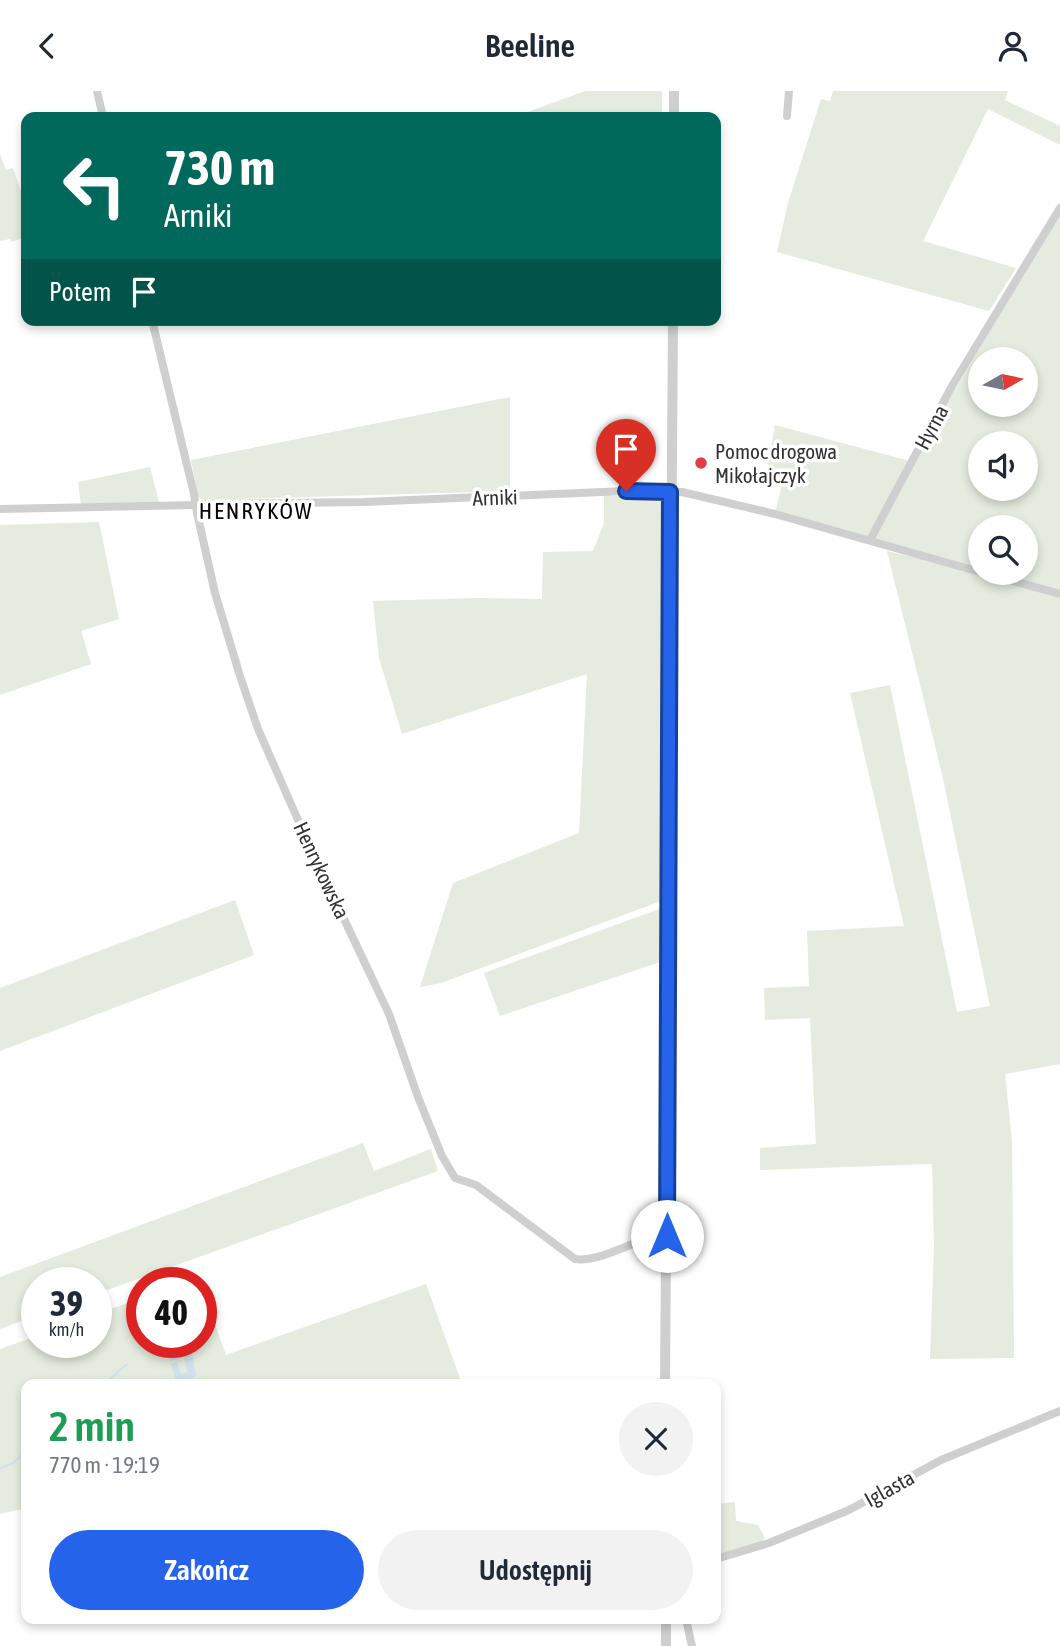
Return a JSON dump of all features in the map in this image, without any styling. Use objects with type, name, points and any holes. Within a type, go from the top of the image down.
[{"type":"street","points":[[97,91],[102,112]]},
{"type":"street","points":[[674,91],[674,112]]},
{"type":"street","points":[[787,115],[789,91]]},
{"type":"street","name":"Hyrna","points":[[870,540],[952,386],[1060,208]]},
{"type":"street","name":"Henrykowska","points":[[153,326],[215,593],[258,729],[389,1014],[418,1097],[452,1174],[459,1180],[476,1185],[575,1259],[582,1260],[653,1237],[667,1236]]},
{"type":"street","points":[[665,1379],[673,326]]},
{"type":"street","name":"Arniki","points":[[0,509],[364,502],[626,491],[686,492],[968,568]]},
{"type":"street","name":"Arniki","points":[[1028,585],[1060,594]]},
{"type":"street","name":"Iglasta","points":[[721,1557],[769,1543],[838,1515],[941,1460],[1060,1412]]},
{"type":"street","points":[[666,1624],[666,1646]]},
{"type":"street","points":[[687,1624],[692,1646]]},
{"type":"shaded area","points":[[585,91],[662,91],[662,112],[528,112]]},
{"type":"shaded area","points":[[833,91],[1008,91],[1005,100],[1060,126],[1060,145],[988,109],[923,241],[1016,268],[989,311],[777,252],[788,203],[821,99],[830,101]]},
{"type":"shaded area","points":[[0,154],[6,170],[13,168],[21,191],[21,239],[11,242],[10,239],[0,241]]},
{"type":"shaded area","points":[[1060,213],[1060,1064],[1005,1074],[1012,1141],[1014,1358],[930,1359],[934,1246],[932,1164],[760,1170],[760,1148],[816,1144],[810,1018],[765,1020],[764,988],[809,986],[807,931],[904,926],[850,693],[890,685],[957,1012],[990,1006],[942,774],[887,551],[921,559],[919,555],[775,514],[783,480],[766,476],[775,425],[906,460],[911,464],[968,368],[968,417],[1038,417],[1038,347],[980,347]]},
{"type":"shaded area","points":[[510,397],[510,491],[202,500],[198,496],[191,460]]},
{"type":"shaded area","points":[[150,467],[159,502],[81,505],[78,482]]},
{"type":"shaded area","points":[[604,496],[658,496],[664,502],[661,901],[441,983],[420,987],[453,883],[579,833],[587,674],[402,734],[379,658],[373,601],[542,599],[543,552],[593,551],[604,523]]},
{"type":"shaded area","points":[[99,522],[119,619],[81,631],[91,664],[0,695],[0,525]]},
{"type":"shaded area","points":[[235,900],[254,955],[0,1051],[0,988]]},
{"type":"shaded area","points":[[662,908],[663,961],[500,1016],[484,973]]},
{"type":"shaded area","points":[[363,1143],[374,1171],[431,1149],[438,1171],[171,1267],[126,1267],[126,1283],[112,1288],[112,1267],[27,1267]]},
{"type":"shaded area","points":[[21,1269],[21,1321],[0,1329],[0,1277]]},
{"type":"shaded area","points":[[426,1284],[460,1379],[21,1379],[21,1509],[0,1514],[0,1349],[21,1342],[21,1358],[112,1358],[112,1308],[126,1304],[126,1358],[217,1358],[217,1330],[226,1355]]},
{"type":"shaded area","points":[[735,1502],[736,1521],[758,1525],[765,1538],[760,1543],[721,1555],[721,1503]]},
{"type":"water","points":[[184,1358],[193,1358],[196,1375],[190,1379],[175,1379],[171,1364],[177,1362],[181,1374],[187,1372]]},
{"type":"waterway","points":[[110,1379],[127,1364]]},
{"type":"waterway","points":[[0,1468],[13,1463],[21,1456]]},
{"type":"place","name":"Pomoc drogowa Mikołajczyk","points":[[701,463]]},
{"type":"district","name":"HENRYKÓW","points":[[256,511]]},
{"type":"route","points":[[626,491],[670,492],[667,1236]]}]
